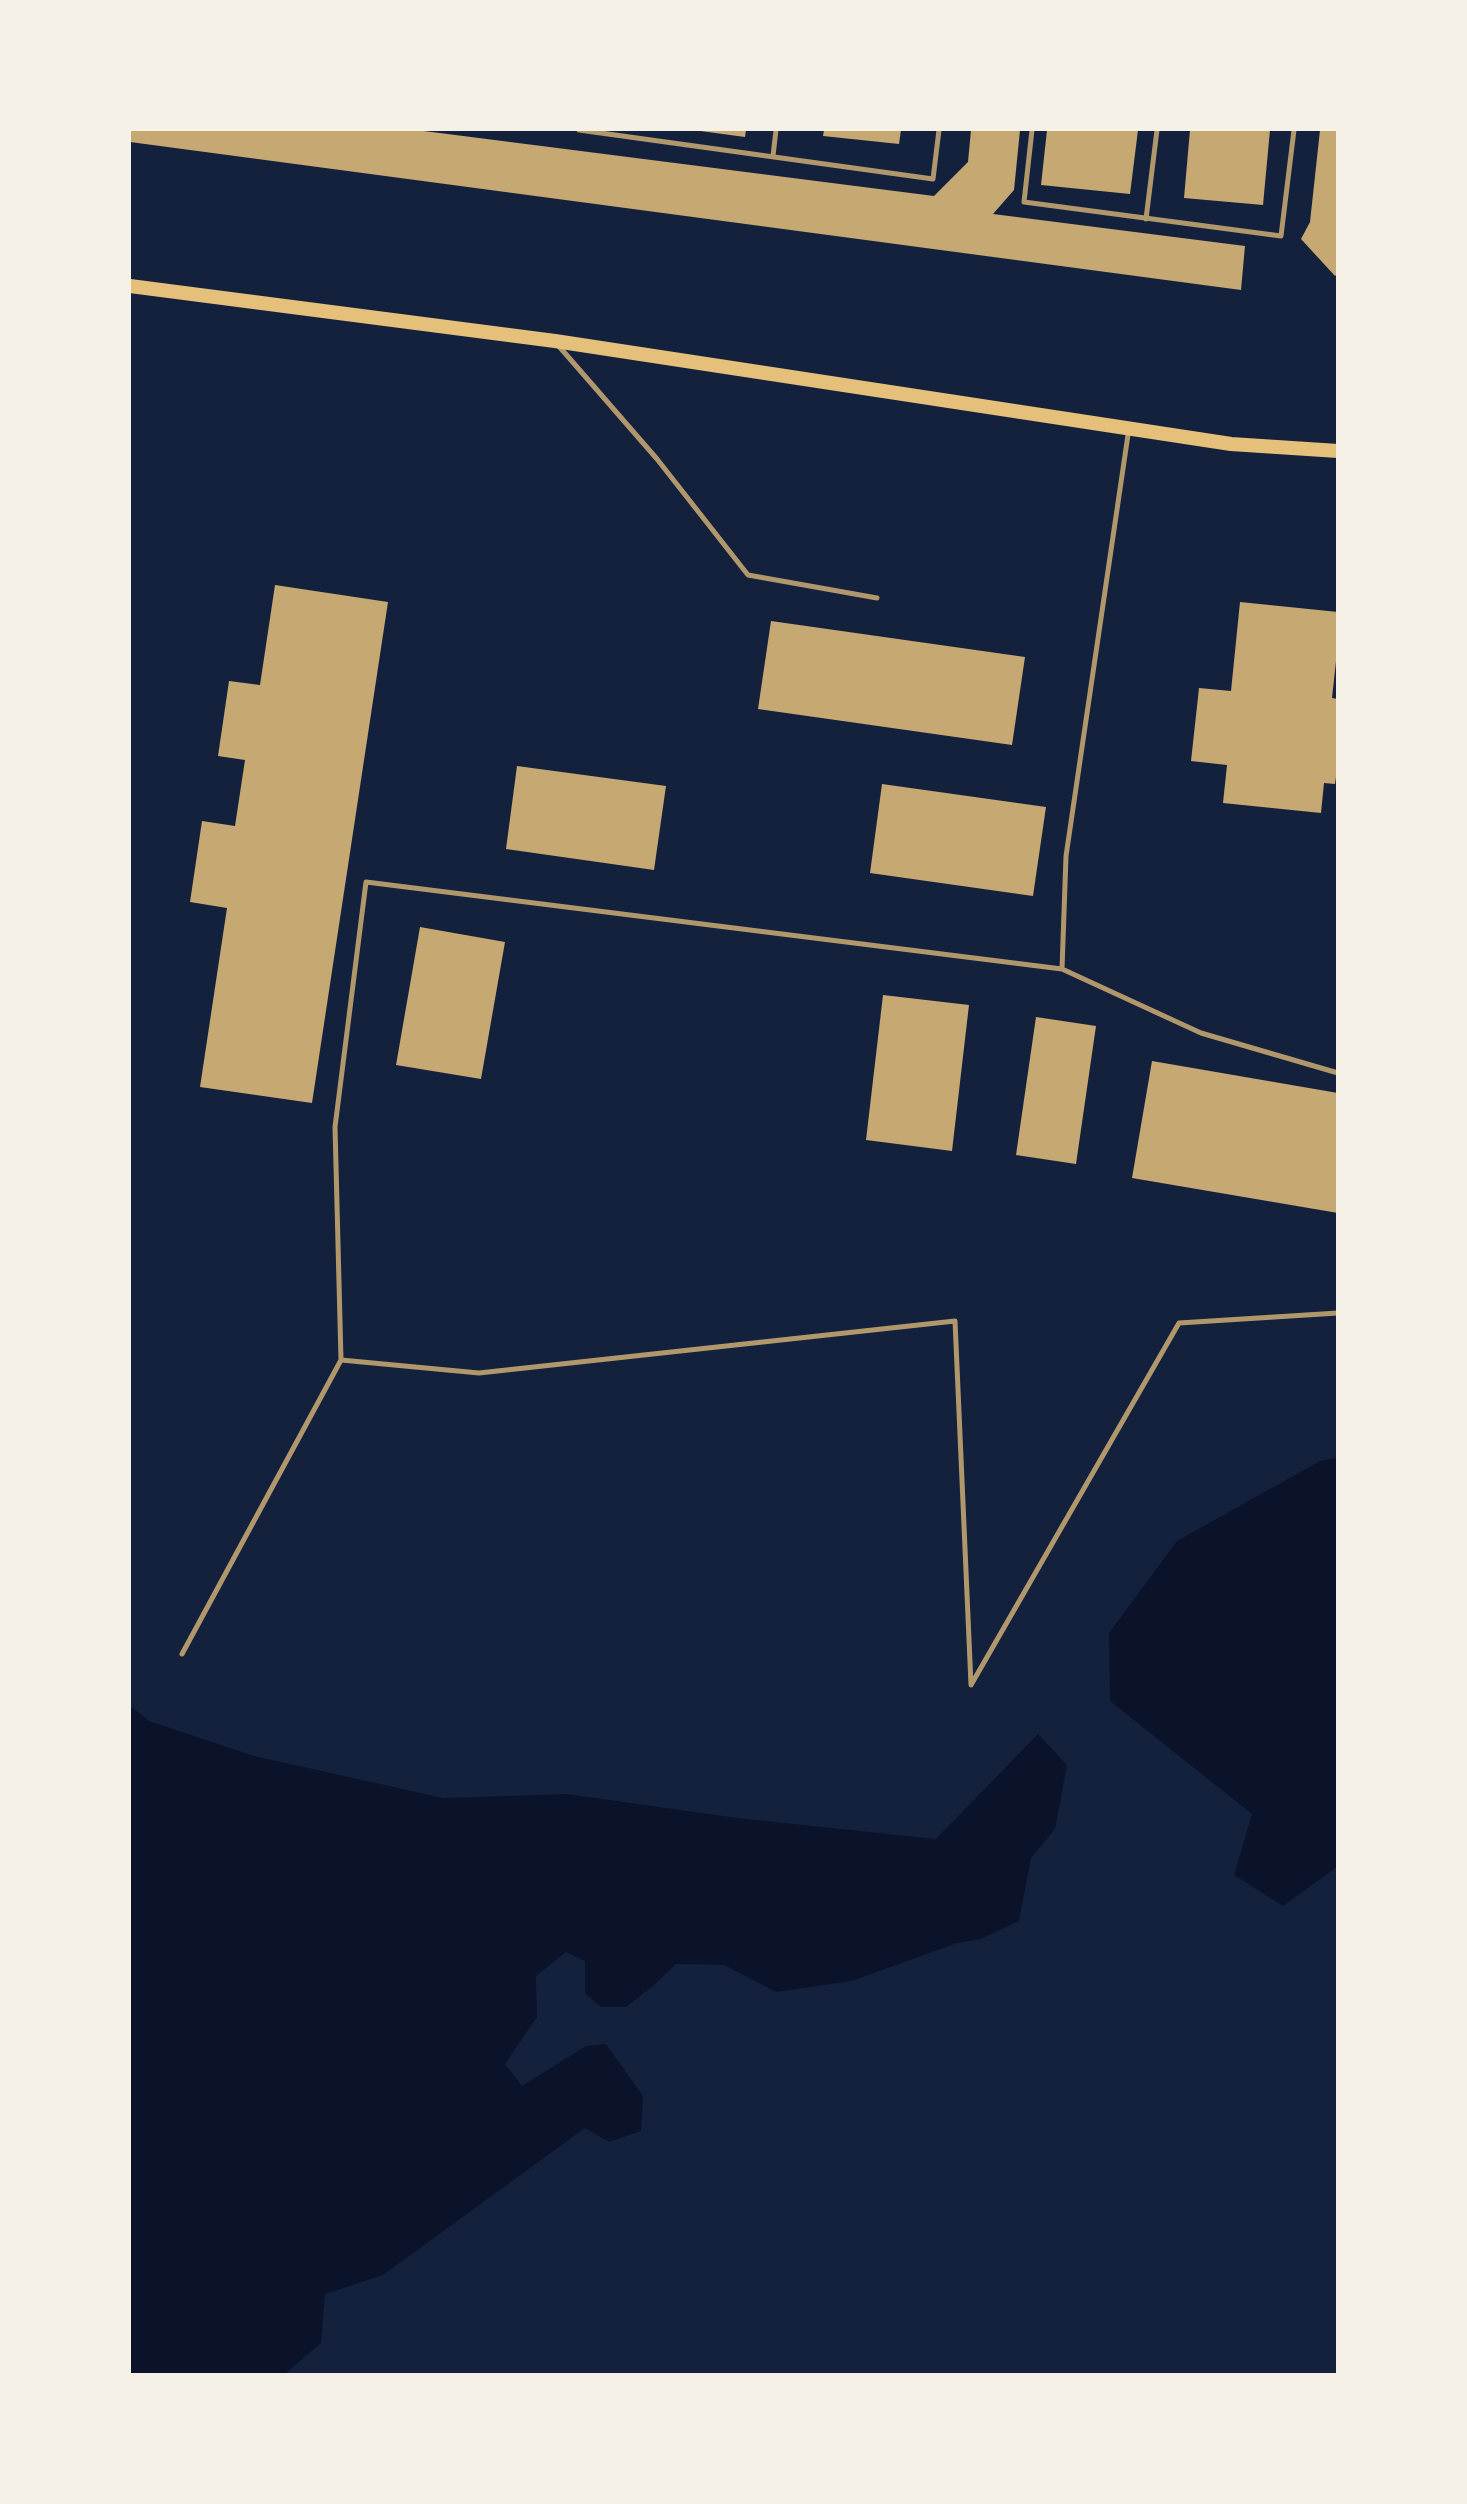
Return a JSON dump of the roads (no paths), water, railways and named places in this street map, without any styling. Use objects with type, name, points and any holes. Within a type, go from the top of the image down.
[{"type":"main road","points":[[130,286],[555,341],[1231,444],[1338,451]]},
{"type":"lane","points":[[579,130],[933,179],[939,130]]},
{"type":"lane","points":[[773,156],[776,130]]},
{"type":"lane","points":[[1032,130],[1024,202],[1281,236],[1294,130]]},
{"type":"lane","points":[[1146,219],[1157,130]]},
{"type":"lane","points":[[555,341],[657,459],[748,575],[877,598]]},
{"type":"lane","points":[[1062,969],[1066,856],[1129,428]]},
{"type":"lane","points":[[183,1654],[341,1360],[335,1127],[366,882],[1062,969],[1201,1033],[1338,1073]]},
{"type":"lane","points":[[341,1360],[479,1373],[955,1321],[971,1685],[1179,1324],[1338,1313]]},
{"type":"water","points":[[1337,1458],[1337,1867],[1283,1906],[1234,1875],[1252,1814],[1110,1701],[1109,1633],[1177,1541],[1320,1461]]},
{"type":"water","points":[[130,1706],[149,1721],[254,1756],[443,1798],[567,1794],[737,1818],[936,1839],[1038,1734],[1067,1765],[1055,1829],[1031,1858],[1019,1921],[981,1939],[957,1943],[852,1981],[776,1992],[724,1965],[676,1964],[626,2007],[601,2007],[585,1993],[585,1961],[566,1952],[536,1976],[537,2017],[505,2064],[522,2086],[586,2046],[606,2044],[643,2096],[641,2131],[609,2142],[585,2128],[383,2275],[325,2294],[321,2343],[285,2374],[130,2374]]}]
